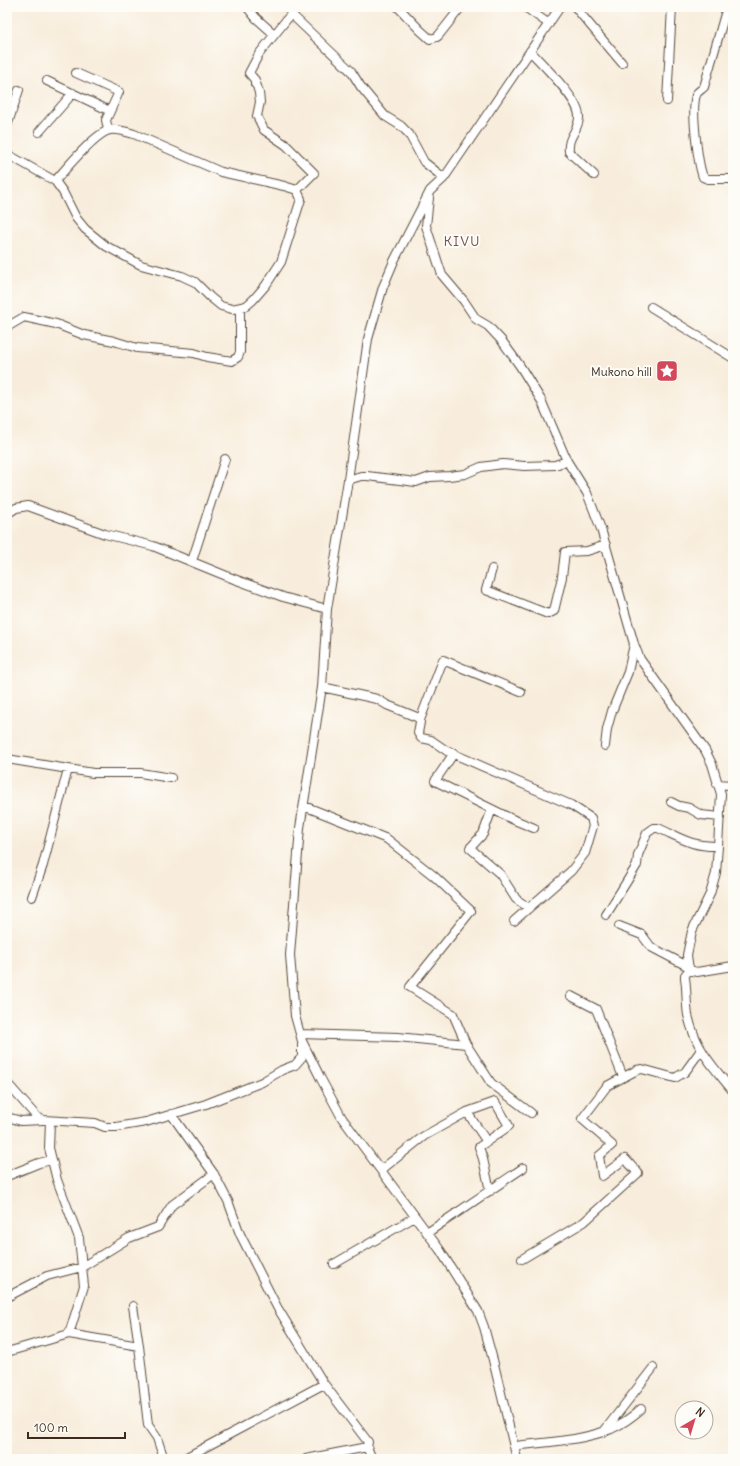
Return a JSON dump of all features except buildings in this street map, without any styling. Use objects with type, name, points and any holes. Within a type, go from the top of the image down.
[{"type":"street","points":[[247,7],[256,18],[274,34]]},
{"type":"street","points":[[297,190],[314,172],[286,145],[264,130],[257,116],[260,102],[259,93],[255,80],[249,73],[259,54],[274,34],[298,7]]},
{"type":"street","points":[[398,7],[430,39],[439,35],[461,7]]},
{"type":"street","points":[[525,7],[549,24]]},
{"type":"street","points":[[517,1459],[484,1327],[478,1311],[444,1256],[342,1118],[301,1038],[295,1016],[290,955],[300,828],[322,688],[327,609],[348,480],[368,339],[383,287],[394,261],[430,192],[444,178],[560,7]]},
{"type":"street","points":[[575,7],[622,63]]},
{"type":"street","points":[[666,101],[672,7]]},
{"type":"street","points":[[727,7],[704,86],[697,94],[694,110],[697,145],[703,177],[708,179],[733,179]]},
{"type":"street","points":[[291,14],[351,71],[361,87],[385,116],[401,126],[409,134],[424,162],[444,178]]},
{"type":"street","points":[[530,51],[565,88],[577,108],[579,119],[570,137],[568,145],[569,152],[594,175]]},
{"type":"street","points":[[76,72],[119,92],[106,120],[108,130]]},
{"type":"street","points":[[47,81],[110,111]]},
{"type":"street","points":[[7,126],[19,90]]},
{"type":"street","points":[[39,132],[73,93]]},
{"type":"street","points":[[7,154],[55,181],[63,192],[76,218],[85,229],[106,246],[141,265],[182,276],[195,282],[221,306],[232,309],[246,306],[253,300],[266,285],[282,262],[301,199],[297,190],[221,172],[134,134],[120,130],[108,130],[86,148],[55,181]]},
{"type":"street","points":[[430,192],[426,226],[442,275],[464,301],[476,319],[488,326],[502,341],[520,366],[541,400],[567,461],[586,494],[601,529],[634,644],[640,659],[705,750],[712,764],[721,794],[716,873],[710,894],[692,931],[687,956],[689,968],[685,978],[688,1015],[693,1033],[709,1063],[733,1091]]},
{"type":"street","points":[[651,307],[733,358]]},
{"type":"street","points":[[7,327],[24,317],[56,324],[84,334],[137,348],[194,353],[232,361],[238,357],[240,352],[240,308]]},
{"type":"street","points":[[192,561],[225,459]]},
{"type":"street","points":[[348,480],[361,476],[367,476],[416,482],[430,477],[464,474],[481,467],[503,464],[524,466],[555,465],[567,461]]},
{"type":"street","points":[[7,514],[16,508],[28,506],[105,534],[153,546],[283,597],[327,609]]},
{"type":"street","points":[[492,569],[486,590],[548,614],[554,611],[562,577],[565,552],[587,551],[606,545]]},
{"type":"street","points":[[605,746],[608,723],[628,672],[634,644]]},
{"type":"street","points":[[514,921],[571,871],[585,853],[592,830],[592,820],[589,815],[571,804],[454,753],[431,740],[419,737],[418,733],[420,720],[443,660],[521,692]]},
{"type":"street","points":[[322,688],[377,699],[420,720]]},
{"type":"street","points":[[454,753],[435,781],[512,819],[534,828]]},
{"type":"street","points":[[7,759],[93,773],[140,773],[171,778]]},
{"type":"street","points":[[32,897],[43,865],[68,769]]},
{"type":"street","points":[[717,784],[733,785]]},
{"type":"street","points":[[671,802],[679,806],[689,808],[701,815],[720,817]]},
{"type":"street","points":[[304,806],[387,839],[434,876],[471,911],[410,987],[453,1014],[466,1044],[491,1083],[531,1112]]},
{"type":"street","points":[[492,809],[483,834],[470,848],[500,874],[516,899],[529,908]]},
{"type":"street","points":[[606,915],[637,865],[638,854],[644,838],[651,829],[658,828],[688,843],[705,846],[718,846]]},
{"type":"street","points":[[619,926],[642,936],[651,947],[697,972],[733,966]]},
{"type":"street","points":[[571,996],[596,1009],[623,1077]]},
{"type":"street","points":[[301,1038],[398,1037],[466,1044]]},
{"type":"street","points":[[7,1117],[21,1121],[47,1120],[95,1123],[105,1127],[116,1127],[146,1122],[206,1104],[262,1082],[282,1070],[294,1065],[302,1057],[301,1038]]},
{"type":"street","points":[[522,1260],[584,1222],[638,1173],[626,1159],[602,1176],[599,1156],[612,1145],[582,1119],[607,1086],[642,1069],[675,1078],[685,1072],[701,1050]]},
{"type":"street","points":[[7,1083],[37,1117],[47,1120]]},
{"type":"street","points":[[380,1170],[424,1136],[467,1112],[495,1102],[509,1126],[479,1147],[490,1191]]},
{"type":"street","points":[[467,1112],[487,1142]]},
{"type":"street","points":[[171,1114],[214,1174],[228,1201],[240,1234],[276,1306],[324,1384],[368,1442],[367,1447],[372,1459]]},
{"type":"street","points":[[47,1120],[49,1148],[57,1180],[79,1238],[84,1286],[69,1334]]},
{"type":"street","points":[[7,1176],[39,1163],[52,1160]]},
{"type":"street","points":[[427,1233],[523,1168]]},
{"type":"street","points":[[7,1297],[47,1276],[82,1267],[129,1238],[158,1227],[172,1205],[214,1174]]},
{"type":"street","points":[[334,1264],[413,1218],[416,1218]]},
{"type":"street","points":[[133,1306],[148,1425],[157,1438],[164,1459]]},
{"type":"street","points":[[7,1352],[69,1334],[139,1346]]},
{"type":"street","points":[[604,1431],[653,1368]]},
{"type":"street","points":[[183,1459],[324,1384]]},
{"type":"street","points":[[514,1446],[560,1441],[604,1431],[626,1421],[642,1409]]},
{"type":"street","points":[[306,1459],[367,1447]]},
{"type":"place","name":"Mukono hill","points":[[667,371]]},
{"type":"district","name":"KIVU","points":[[462,241]]}]
